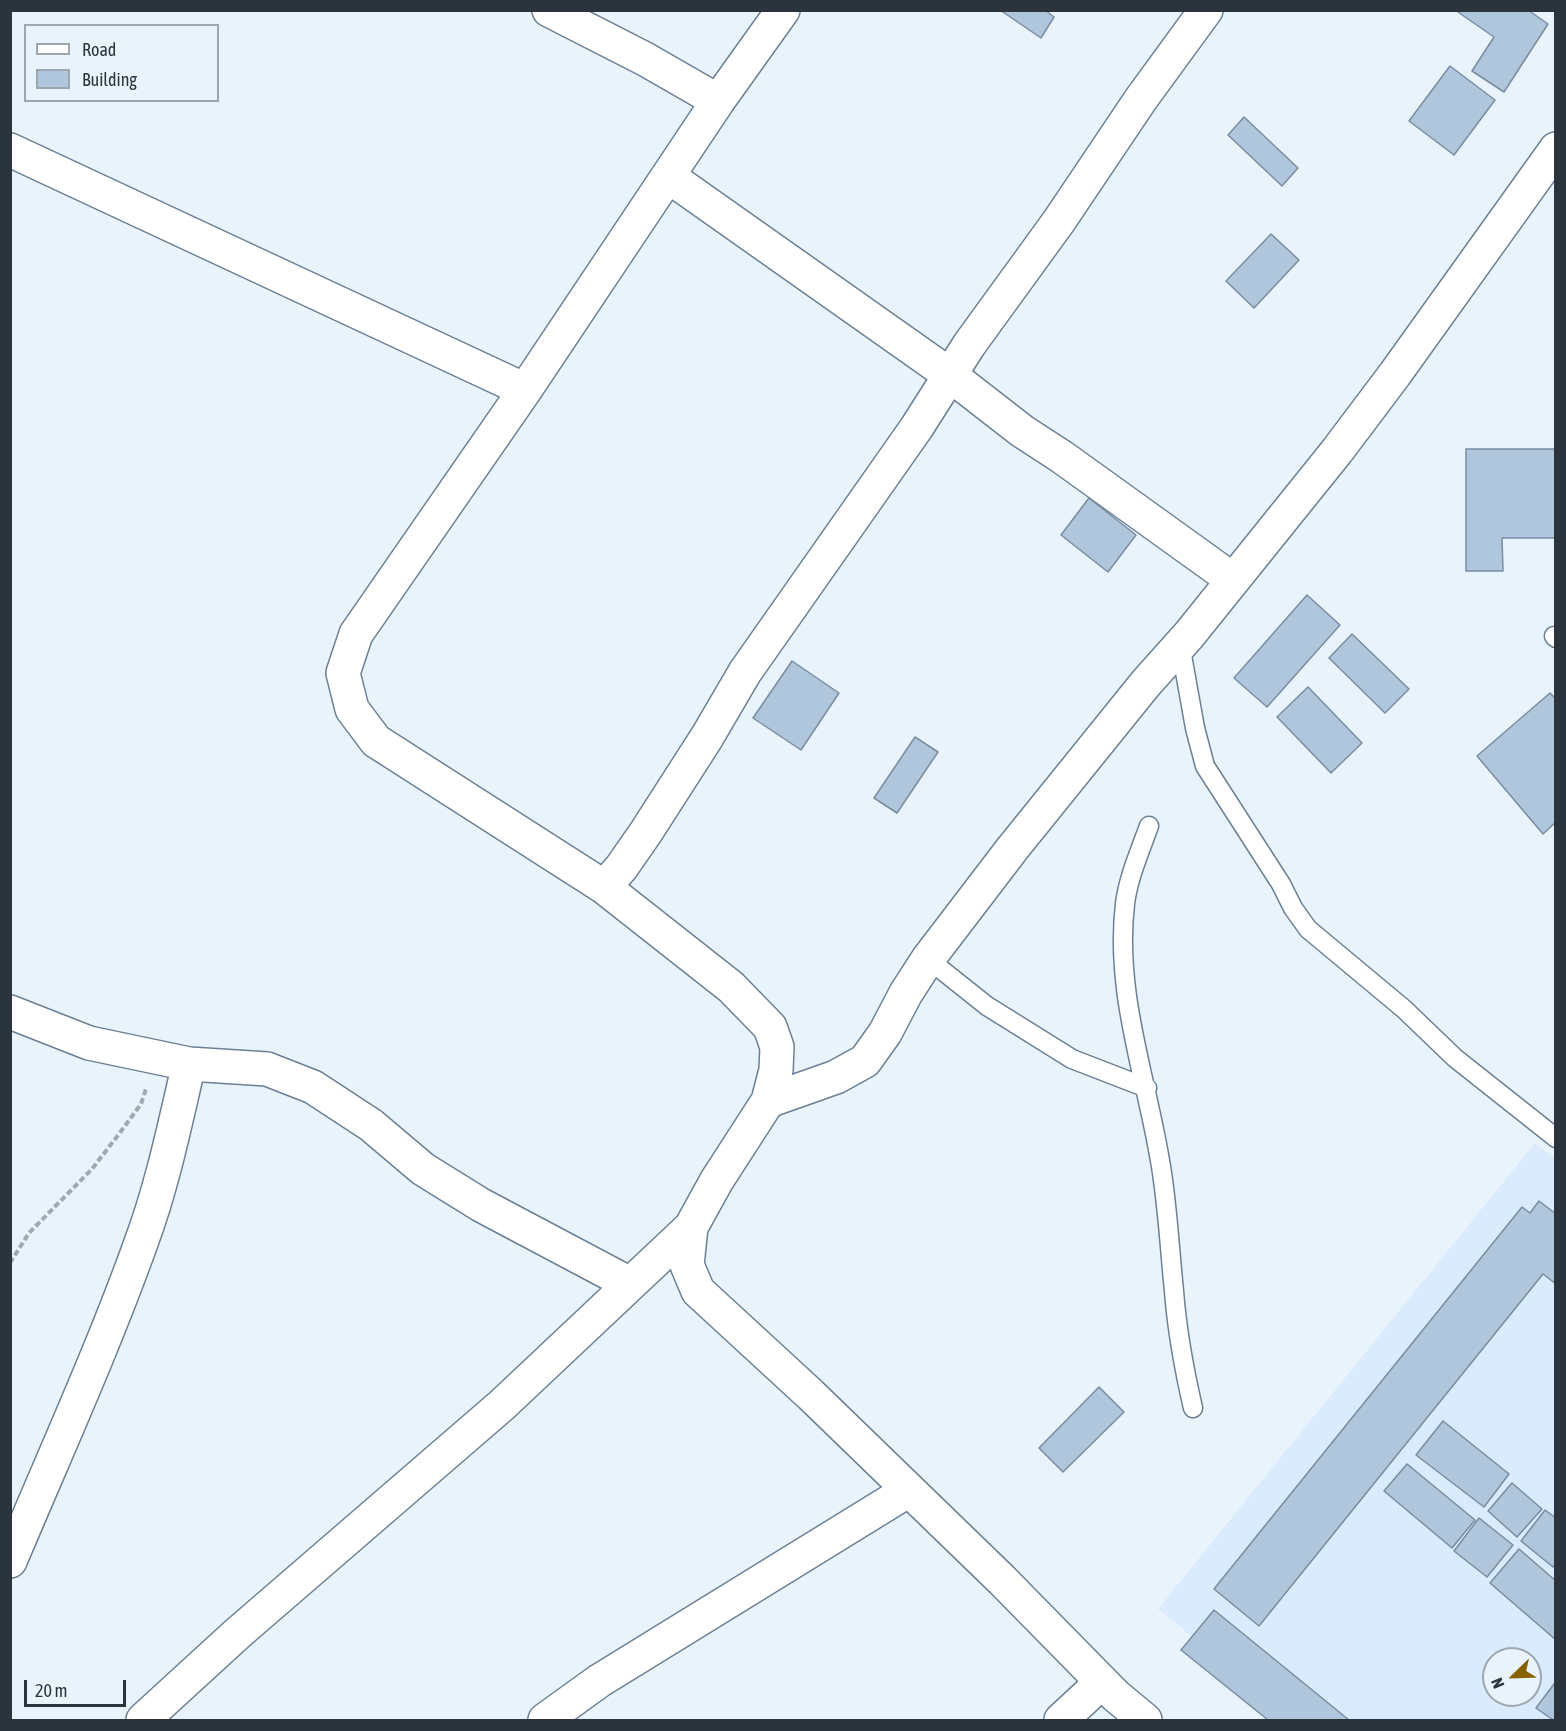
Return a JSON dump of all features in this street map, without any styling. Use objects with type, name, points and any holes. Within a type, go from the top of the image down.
[{"type":"street","points":[[549,10],[645,59],[718,101]]},
{"type":"street","points":[[143,1720],[238,1633],[502,1405],[691,1227],[717,1180],[768,1101],[776,1070],[777,1047],[770,1027],[731,987],[604,886],[376,741],[352,709],[343,673],[356,634],[525,390],[718,101],[783,10]]},
{"type":"street","points":[[604,886],[621,868],[646,832],[707,737],[745,672],[917,427],[969,345],[1059,221],[1141,99],[1206,10]]},
{"type":"street","points":[[768,1101],[836,1077],[864,1061],[885,1033],[928,958],[1012,849],[1146,683],[1303,495],[1395,374],[1556,149]]},
{"type":"street","points":[[10,150],[525,390]]},
{"type":"street","points":[[668,176],[950,375],[1022,431],[1062,457],[1233,580]]},
{"type":"street","points":[[10,1012],[89,1043],[189,1064],[267,1069],[313,1087],[371,1125],[423,1169],[481,1205],[630,1284]]},
{"type":"street","points":[[10,1560],[83,1391],[143,1239],[166,1162],[189,1064]]},
{"type":"street","points":[[691,1227],[687,1264],[698,1291],[811,1395],[1102,1682],[1145,1720]]},
{"type":"street","points":[[545,1720],[609,1676],[909,1490]]},
{"type":"street","points":[[1061,1720],[1102,1682]]},
{"type":"lane","points":[[1180,644],[1195,728],[1205,766],[1308,929],[1404,1009],[1455,1058],[1556,1138]]},
{"type":"lane","points":[[1149,826],[1125,903],[1123,974],[1134,1039],[1147,1088],[1165,1196],[1181,1353],[1193,1408]]},
{"type":"lane","points":[[928,958],[987,1006],[1072,1059],[1147,1088]]},
{"type":"path","points":[[10,1263],[29,1233],[92,1169],[141,1104],[155,1057]]},
{"type":"shaded area","points":[[1535,1143],[1555,1159],[1555,1720],[1297,1720],[1158,1609]]},
{"type":"building","points":[[1000,10],[1045,10],[1054,17],[1041,38]]},
{"type":"building","points":[[1455,10],[1528,10],[1548,24],[1504,92],[1472,71],[1494,37]]},
{"type":"building","points":[[1450,66],[1495,100],[1454,155],[1409,121]]},
{"type":"building","points":[[1244,117],[1298,168],[1282,186],[1228,135]]},
{"type":"building","points":[[1271,234],[1299,260],[1254,308],[1226,281]]},
{"type":"building","points":[[1466,449],[1556,449],[1556,538],[1502,538],[1503,571],[1466,571]]},
{"type":"building","points":[[1089,498],[1136,535],[1108,572],[1061,535]]},
{"type":"building","points":[[1307,595],[1340,625],[1267,707],[1234,678]]},
{"type":"building","points":[[1352,634],[1409,689],[1385,713],[1329,658]]},
{"type":"building","points":[[792,661],[839,693],[801,750],[753,718]]},
{"type":"building","points":[[1308,687],[1362,743],[1331,773],[1277,717]]},
{"type":"building","points":[[1550,693],[1556,699],[1556,822],[1543,834],[1477,756]]},
{"type":"building","points":[[915,737],[938,752],[897,813],[874,798]]},
{"type":"building","points":[[1539,1201],[1556,1214],[1556,1284],[1543,1274],[1259,1626],[1214,1589],[1522,1207],[1530,1213]]},
{"type":"building","points":[[1099,1387],[1124,1412],[1063,1472],[1039,1448]]},
{"type":"building","points":[[1443,1421],[1509,1474],[1484,1507],[1416,1455]]},
{"type":"building","points":[[1407,1464],[1475,1520],[1452,1548],[1384,1491]]},
{"type":"building","points":[[1512,1483],[1542,1509],[1517,1537],[1488,1511]]},
{"type":"building","points":[[1545,1510],[1556,1518],[1556,1563],[1553,1567],[1521,1541]]},
{"type":"building","points":[[1479,1518],[1513,1545],[1487,1577],[1454,1551]]},
{"type":"building","points":[[1519,1549],[1556,1581],[1556,1640],[1490,1583]]},
{"type":"building","points":[[1214,1610],[1349,1720],[1268,1720],[1181,1650]]},
{"type":"building","points":[[1554,1684],[1556,1685],[1556,1720],[1536,1708],[1542,1707],[1542,1700]]}]
